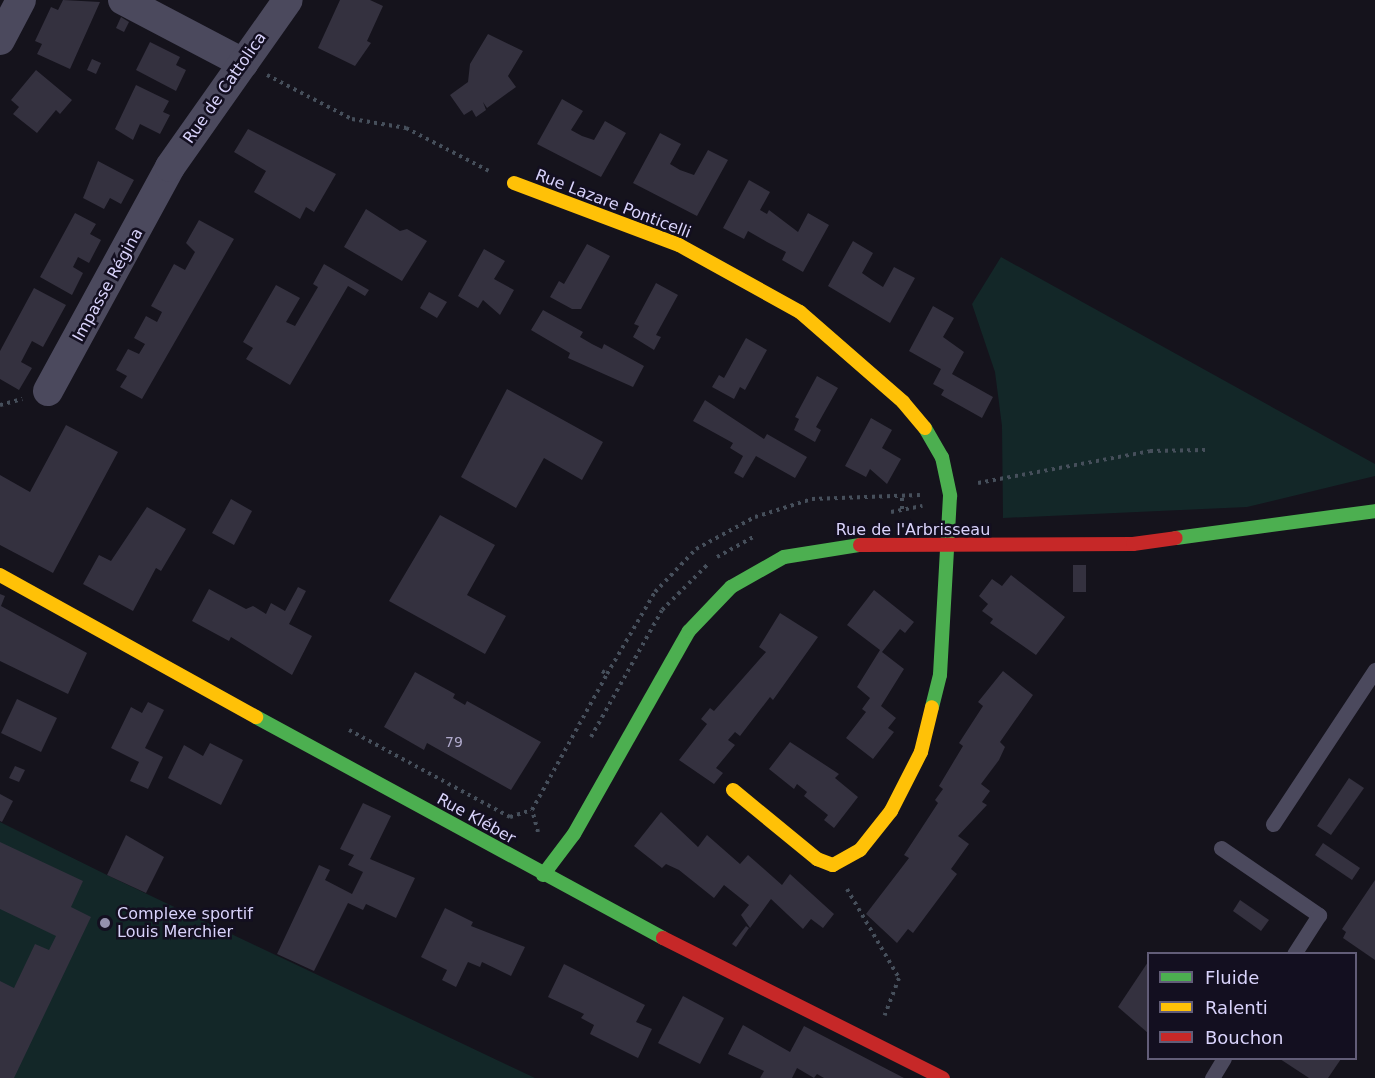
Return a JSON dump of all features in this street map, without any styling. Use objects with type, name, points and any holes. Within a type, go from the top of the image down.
[{"type":"street","points":[[0,40],[21,0]]},
{"type":"street","points":[[123,0],[243,63]]},
{"type":"street","name":"Rue de Cattolica","points":[[164,177],[288,0]]},
{"type":"street","name":"Impasse Régina","points":[[48,391],[164,177]]},
{"type":"street","name":"Rue Lazare Ponticelli","points":[[514,183],[679,245],[744,278],[827,332],[903,402],[936,444],[947,474],[950,545],[940,675],[921,752],[879,827],[854,855],[833,865]]},
{"type":"street","name":"Rue de l'Arbrisseau","points":[[543,875],[574,834],[673,656],[731,587],[784,557],[850,545],[1133,544],[1375,511]]},
{"type":"street","name":"Rue Kléber","points":[[0,574],[543,875],[943,1078]]},
{"type":"street","points":[[733,790],[817,859],[833,865]]},
{"type":"lane","points":[[1273,824],[1375,670]]},
{"type":"lane","points":[[1221,848],[1319,915],[1295,952]]},
{"type":"lane","points":[[1212,1078],[1223,1060]]},
{"type":"path","name":"Rue Lazare Ponticelli","points":[[243,63],[352,119],[406,128],[514,183]]},
{"type":"path","points":[[602,671],[607,674]]},
{"type":"path","points":[[349,730],[510,818],[532,810]]},
{"type":"path","points":[[833,865],[899,978],[874,1044]]},
{"type":"green space","points":[[1001,257],[1375,464],[1375,476],[1247,507],[1003,518],[1002,426],[995,372],[972,304]]},
{"type":"green space","name":"Complexe sportif Louis Merchier","points":[[0,822],[107,875],[535,1078],[0,1078]]},
{"type":"building","points":[[63,0],[100,2],[70,69],[37,54],[42,44],[35,41],[51,7],[58,10]]},
{"type":"building","points":[[340,0],[370,0],[383,6],[367,41],[371,43],[355,66],[318,48]]},
{"type":"building","points":[[121,17],[129,22],[124,32],[116,28]]},
{"type":"building","points":[[488,34],[523,51],[508,76],[516,87],[487,108],[483,102],[486,110],[476,117],[472,110],[464,115],[450,95],[468,82],[470,64]]},
{"type":"building","points":[[150,42],[180,57],[176,65],[186,70],[176,91],[136,70]]},
{"type":"building","points":[[92,59],[101,63],[96,74],[87,70]]},
{"type":"building","points":[[36,70],[72,100],[60,114],[56,110],[37,133],[13,114],[19,107],[11,100]]},
{"type":"building","points":[[136,85],[169,101],[163,112],[170,115],[160,134],[140,124],[133,140],[115,129]]},
{"type":"building","points":[[562,99],[583,111],[571,130],[582,136],[594,140],[605,121],[626,133],[601,177],[537,144]]},
{"type":"building","points":[[248,129],[336,174],[314,212],[306,207],[300,219],[254,192],[266,171],[234,152]]},
{"type":"building","points":[[660,133],[681,144],[670,164],[680,170],[694,175],[708,150],[728,160],[697,216],[633,183]]},
{"type":"building","points":[[98,161],[134,180],[121,204],[110,198],[104,209],[83,198]]},
{"type":"building","points":[[749,180],[770,192],[760,210],[767,214],[769,210],[798,232],[808,213],[829,225],[803,272],[782,260],[786,252],[748,231],[744,239],[723,228]]},
{"type":"building","points":[[366,209],[400,231],[407,229],[427,241],[402,281],[344,247]]},
{"type":"building","points":[[75,213],[96,224],[90,234],[101,240],[89,263],[78,257],[73,267],[83,273],[72,295],[40,277]]},
{"type":"building","points":[[199,220],[234,239],[142,399],[120,387],[127,376],[116,370],[128,349],[139,354],[145,344],[134,338],[146,316],[157,322],[162,312],[151,306],[174,264],[185,270],[195,252],[186,243]]},
{"type":"building","points":[[853,241],[873,253],[862,273],[883,287],[894,267],[915,278],[890,323],[828,286]]},
{"type":"building","points":[[587,244],[610,256],[581,309],[572,309],[550,297],[559,281],[564,284]]},
{"type":"building","points":[[484,249],[505,261],[494,279],[514,290],[500,315],[483,300],[478,308],[458,296]]},
{"type":"building","points":[[324,264],[369,290],[365,296],[348,286],[290,385],[246,359],[253,348],[243,342],[276,285],[300,298],[286,322],[295,326],[318,287],[313,284]]},
{"type":"building","points":[[656,283],[678,295],[656,335],[661,337],[654,350],[633,337],[639,326],[634,324]]},
{"type":"building","points":[[34,288],[66,305],[43,347],[32,341],[21,362],[32,368],[19,390],[0,379],[0,351]]},
{"type":"building","points":[[429,292],[447,302],[437,318],[420,308]]},
{"type":"building","points":[[933,306],[954,318],[943,337],[964,352],[952,374],[993,397],[982,418],[941,395],[944,390],[933,384],[941,369],[909,351]]},
{"type":"building","points":[[543,310],[583,332],[580,337],[592,344],[602,349],[604,344],[644,366],[633,387],[568,358],[570,353],[531,330]]},
{"type":"building","points":[[746,338],[767,350],[745,390],[740,387],[734,399],[712,387],[719,375],[724,378]]},
{"type":"building","points":[[817,376],[838,388],[816,427],[821,430],[815,442],[794,430],[799,419],[795,417]]},
{"type":"building","points":[[507,389],[603,442],[582,480],[544,458],[516,508],[461,477]]},
{"type":"building","points":[[705,400],[764,439],[767,434],[807,457],[795,478],[756,456],[743,478],[734,473],[743,456],[730,448],[733,443],[693,421]]},
{"type":"building","points":[[871,418],[892,430],[882,448],[901,459],[887,484],[870,469],[866,477],[845,466]]},
{"type":"building","points":[[66,425],[118,452],[53,573],[0,545],[0,475],[30,492]]},
{"type":"building","points":[[231,499],[252,511],[234,545],[212,533]]},
{"type":"building","points":[[147,507],[186,529],[161,571],[156,568],[133,611],[83,584],[99,555],[111,561]]},
{"type":"building","points":[[440,515],[495,545],[467,595],[506,616],[485,654],[389,601]]},
{"type":"building","points":[[1073,565],[1086,565],[1086,592],[1073,592]]},
{"type":"building","points":[[1011,575],[1065,617],[1036,655],[990,623],[993,619],[982,611],[988,604],[979,596],[992,579],[1002,586]]},
{"type":"building","points":[[298,587],[306,591],[289,624],[312,636],[292,675],[231,637],[229,641],[192,621],[209,589],[246,609],[253,606],[266,614],[271,603],[285,611]]},
{"type":"building","points":[[874,590],[914,622],[905,633],[900,629],[882,652],[904,669],[881,706],[896,718],[888,728],[894,732],[873,759],[846,738],[866,712],[862,709],[870,698],[857,687],[880,650],[847,625]]},
{"type":"building","points":[[0,594],[5,596],[1,606],[87,653],[68,694],[0,661]]},
{"type":"building","points":[[780,613],[818,637],[773,700],[770,697],[740,736],[735,732],[728,740],[735,745],[716,768],[723,773],[714,784],[679,760],[707,724],[701,719],[710,708],[714,711],[766,652],[759,647]]},
{"type":"building","points":[[1003,671],[1033,695],[1000,742],[1005,747],[999,760],[981,784],[990,791],[982,802],[987,805],[958,836],[969,844],[951,869],[957,874],[913,933],[908,929],[897,943],[866,914],[909,858],[904,855],[938,803],[935,800],[943,789],[939,786],[963,746],[959,743],[983,706],[978,702]]},
{"type":"building","points":[[415,672],[455,694],[453,698],[465,705],[467,701],[541,742],[511,790],[427,743],[424,750],[384,727]]},
{"type":"building","points":[[17,699],[57,718],[41,752],[1,733]]},
{"type":"building","points":[[148,702],[164,710],[145,748],[163,757],[148,789],[130,781],[139,762],[111,748],[131,707],[142,713]]},
{"type":"building","points":[[790,742],[839,774],[835,778],[858,797],[834,828],[824,820],[828,815],[804,796],[807,792],[797,784],[794,789],[769,769]]},
{"type":"building","points":[[210,743],[243,760],[221,805],[168,778],[184,745],[203,756]]},
{"type":"building","points":[[15,766],[25,770],[19,782],[9,778]]},
{"type":"building","points":[[1349,778],[1364,788],[1331,835],[1317,826]]},
{"type":"building","points":[[0,794],[13,801],[2,822],[0,821]]},
{"type":"building","points":[[363,803],[391,816],[370,859],[415,878],[396,918],[366,904],[363,910],[348,903],[314,971],[277,954],[319,865],[330,870],[325,880],[352,894],[363,872],[348,865],[354,855],[340,849]]},
{"type":"building","points":[[661,812],[698,847],[707,835],[740,864],[748,855],[782,885],[790,874],[834,914],[823,928],[811,919],[803,929],[771,899],[750,928],[741,915],[749,905],[724,885],[714,898],[679,870],[666,864],[662,868],[634,846]]},
{"type":"building","points":[[126,835],[164,857],[146,893],[107,875]]},
{"type":"building","points":[[0,842],[83,881],[71,907],[91,917],[14,1078],[0,1078],[0,981],[14,988],[35,944],[49,950],[56,936],[0,909]]},
{"type":"building","points":[[1323,843],[1360,868],[1352,880],[1315,855]]},
{"type":"building","points":[[1375,880],[1375,960],[1343,938],[1346,932],[1342,929]]},
{"type":"building","points":[[1240,900],[1269,920],[1261,931],[1233,911]]},
{"type":"building","points":[[445,908],[473,922],[471,926],[525,947],[511,976],[482,962],[480,967],[468,962],[456,987],[442,980],[447,970],[421,957]]},
{"type":"building","points":[[746,926],[749,928],[736,947],[732,944]]},
{"type":"building","points":[[564,964],[645,1005],[636,1022],[652,1029],[638,1058],[590,1034],[594,1025],[581,1018],[584,1014],[548,997]]},
{"type":"building","points":[[1147,964],[1147,1032],[1118,1007]]},
{"type":"building","points":[[683,996],[724,1018],[700,1064],[658,1043]]},
{"type":"building","points":[[743,1025],[790,1052],[804,1026],[904,1078],[824,1078],[817,1074],[814,1078],[797,1068],[792,1078],[760,1078],[764,1071],[728,1054]]},
{"type":"building","points":[[1282,1060],[1340,1060],[1328,1078],[1309,1078]]},
{"type":"traffic: fast","points":[[925,428],[942,457],[950,496],[940,675],[932,707]]},
{"type":"traffic: fast","points":[[1176,538],[1375,511]]},
{"type":"traffic: fast","points":[[543,875],[574,834],[689,631],[731,587],[784,557],[860,545]]},
{"type":"traffic: fast","points":[[256,717],[663,938]]},
{"type":"traffic: slow","points":[[514,183],[679,245],[800,312],[903,402],[925,428]]},
{"type":"traffic: slow","points":[[0,575],[256,717]]},
{"type":"traffic: slow","points":[[733,790],[817,859],[833,865],[860,850],[891,811],[921,752],[932,707]]},
{"type":"traffic: jam","points":[[860,545],[1133,544],[1176,538]]},
{"type":"traffic: jam","points":[[663,938],[943,1078]]},
{"type":"place","name":"Complexe sportif Louis Merchier","points":[[105,923]]}]
